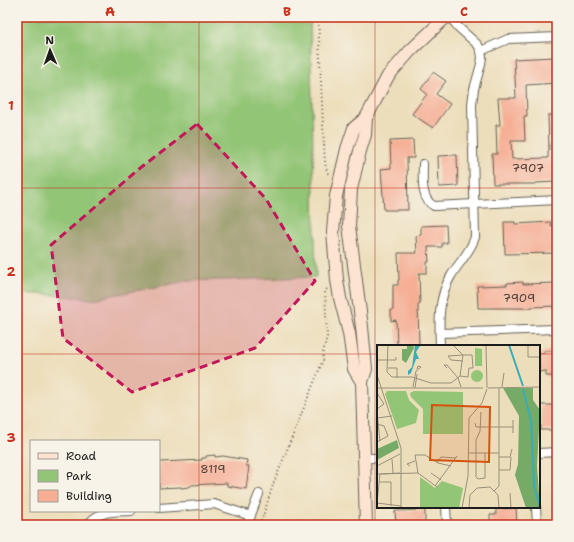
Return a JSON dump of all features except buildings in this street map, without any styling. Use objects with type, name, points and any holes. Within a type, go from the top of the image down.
[{"type":"main road","points":[[366,525],[362,382],[366,369],[362,327],[348,226],[351,190],[365,135],[366,118],[382,86],[388,76],[410,51],[446,17]]},
{"type":"main road","points":[[362,382],[354,369],[349,333],[340,298],[333,232],[338,182],[347,149],[354,128],[366,118]]},
{"type":"street","points":[[440,345],[440,316],[444,290],[450,277],[469,252],[475,237],[472,104],[474,89],[481,64],[481,51],[478,45],[458,27],[450,17]]},
{"type":"street","points":[[481,51],[500,41],[508,39],[557,37]]},
{"type":"street","points":[[423,164],[424,190],[426,198],[429,203],[434,206],[557,200]]},
{"type":"street","points":[[440,333],[557,329]]},
{"type":"street","points":[[540,452],[557,452]]},
{"type":"street","points":[[365,458],[377,458]]},
{"type":"street","points":[[247,525],[259,494]]},
{"type":"street","points":[[160,508],[214,504],[251,516]]},
{"type":"street","points":[[446,508],[447,525]]},
{"type":"street","points":[[536,508],[537,525]]},
{"type":"street","points":[[88,525],[94,517],[102,514],[121,512]]},
{"type":"path","points":[[318,17],[325,161],[328,173],[338,182]]},
{"type":"path","points":[[260,525],[273,485],[323,360],[323,352],[327,337],[325,291],[337,280]]},
{"type":"highlighted area","points":[[197,124],[266,199],[315,281],[255,348],[132,392],[63,338],[51,245],[139,169]]},
{"type":"green space","points":[[17,17],[310,17],[316,277],[187,281],[92,299],[43,294],[17,294]]}]
